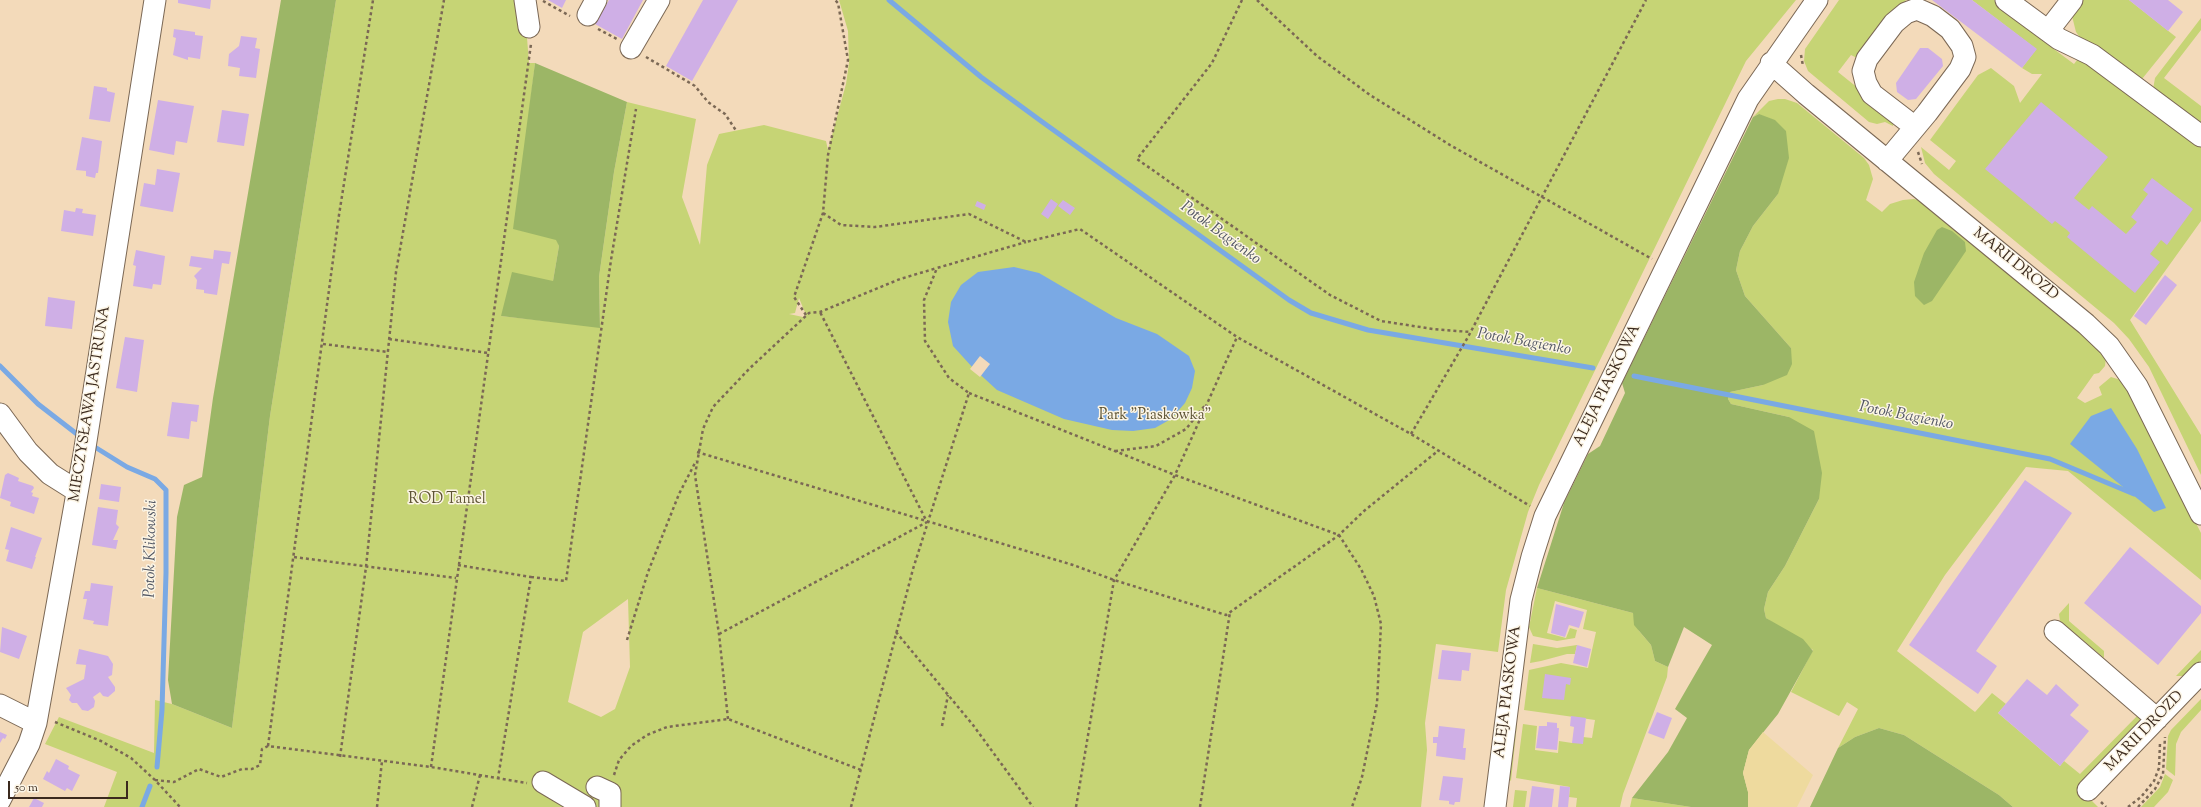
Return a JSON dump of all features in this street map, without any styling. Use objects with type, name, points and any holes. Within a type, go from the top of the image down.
[{"type":"street","name":"MIECZYSŁAWA JASTRUNA","points":[[0,800],[29,744],[37,719],[86,440],[156,0]]},
{"type":"street","points":[[525,0],[530,27]]},
{"type":"street","points":[[632,48],[659,0]]},
{"type":"street","name":"ALEJA PIASKOWA","points":[[1495,807],[1520,600],[1532,557],[1546,516],[1748,99],[1771,63],[1817,0]]},
{"type":"street","points":[[2006,0],[2058,39],[2092,55],[2201,136]]},
{"type":"street","points":[[2048,31],[2072,0]]},
{"type":"street","points":[[1887,161],[1915,127],[1960,69],[1965,57],[1962,46],[1950,29],[1933,16],[1917,9],[1906,13],[1894,23],[1867,59],[1863,71],[1866,83],[1872,94],[1915,127]]},
{"type":"street","name":"MARII DROZD","points":[[1771,63],[1887,161],[2086,324],[2109,346],[2137,386],[2201,514]]},
{"type":"street","points":[[0,414],[34,458],[50,474],[77,491]]},
{"type":"street","points":[[2055,631],[2162,728]]},
{"type":"street","name":"MARII DROZD","points":[[2088,790],[2162,728],[2201,673]]},
{"type":"street","points":[[0,705],[37,719]]},
{"type":"street","points":[[539,783],[586,807]]},
{"type":"path","points":[[268,746],[323,344],[339,215],[373,0]]},
{"type":"path","points":[[340,756],[366,567],[396,272],[444,0]]},
{"type":"path","points":[[806,315],[794,296],[823,213],[828,155],[848,60],[838,3],[835,0]]},
{"type":"path","points":[[1242,0],[1212,63],[1137,158],[1336,298],[1381,321],[1433,329],[1470,332]]},
{"type":"path","points":[[1257,0],[1317,56],[1370,95],[1450,145],[1656,261]]},
{"type":"path","points":[[1411,434],[1468,336],[1646,0]]},
{"type":"path","points":[[431,767],[456,578],[529,63],[531,45],[530,27]]},
{"type":"path","points":[[458,565],[566,581],[611,260],[636,109]]},
{"type":"path","points":[[823,213],[841,225],[875,227],[969,214],[1026,242]]},
{"type":"path","points":[[728,719],[719,634],[695,475],[697,452],[703,429],[713,408],[749,369],[806,315],[820,312],[900,279],[1026,242],[1080,229],[1237,337],[1439,450],[1546,516]]},
{"type":"path","points":[[936,268],[924,300],[925,341],[949,378],[969,393],[1024,417],[1175,475],[1339,535],[1361,569],[1374,596],[1380,624],[1377,703],[1362,777],[1352,807]]},
{"type":"path","points":[[820,312],[927,522]]},
{"type":"path","points":[[1076,807],[1114,580],[1175,475],[1210,401],[1237,337]]},
{"type":"path","points":[[389,339],[488,353]]},
{"type":"path","points":[[323,344],[388,352]]},
{"type":"path","points":[[851,807],[896,632],[927,522],[969,393]]},
{"type":"path","points":[[1115,451],[1156,446],[1186,429],[1210,401]]},
{"type":"path","points":[[697,452],[1074,565],[1114,580],[1226,615],[1339,535],[1364,511],[1439,450]]},
{"type":"path","points":[[626,640],[648,572],[679,494],[697,459]]},
{"type":"path","points":[[719,634],[927,522]]},
{"type":"path","points":[[294,557],[456,578]]},
{"type":"path","points":[[498,778],[531,577]]},
{"type":"path","points":[[1200,807],[1230,612]]},
{"type":"path","points":[[896,632],[948,694],[1033,807]]},
{"type":"path","points":[[942,726],[948,694]]},
{"type":"path","points":[[37,719],[101,741],[130,758],[155,780],[180,807]]},
{"type":"path","points":[[606,796],[619,760],[631,746],[647,735],[668,727],[728,719],[861,770]]},
{"type":"path","points":[[2128,807],[2141,797],[2154,781],[2159,768],[2162,728]]},
{"type":"path","points":[[2138,807],[2155,789],[2163,774],[2162,728]]},
{"type":"path","points":[[155,780],[174,782],[199,769],[221,777],[230,772],[256,767],[260,765],[262,749],[268,746],[431,767],[539,783]]},
{"type":"path","points":[[377,807],[382,761]]},
{"type":"path","points":[[472,807],[480,775]]},
{"type":"green space","points":[[281,0],[336,0],[270,416],[232,728],[172,704],[168,680],[177,517],[184,485],[202,477],[213,398]]},
{"type":"green space","name":"Park \"Piaskówka\"","points":[[336,0],[524,0],[529,63],[535,63],[525,148],[559,246],[553,281],[501,316],[600,327],[599,277],[614,172],[627,102],[696,119],[682,197],[700,245],[707,165],[719,134],[764,125],[826,141],[828,150],[846,84],[849,63],[848,31],[839,0],[1796,0],[1746,61],[1539,485],[1528,512],[1506,590],[1498,652],[1436,644],[1425,723],[1427,750],[1421,807],[104,807],[117,772],[45,744],[59,717],[154,753],[155,700],[172,704],[232,728],[270,416]],"holes":[[[799,298],[806,315],[803,317],[789,314],[795,313]],[[628,599],[630,667],[615,709],[601,717],[568,702],[583,632]]]},
{"type":"green space","points":[[1839,0],[1906,0],[1868,51],[1860,56],[1855,57],[1851,55],[1838,72],[1894,117],[1893,126],[1885,122],[1877,124],[1869,122],[1808,71],[1804,61],[1805,49]]},
{"type":"green space","points":[[1972,0],[1994,0],[2039,34],[2047,44],[2074,64],[2081,55],[2201,146],[2201,221],[2130,320],[2201,435],[2201,475],[2149,367],[2129,339],[2114,323],[1934,174],[1925,163],[1921,147],[1949,170],[1956,161],[1930,140],[1978,75],[1991,68],[2014,86],[2020,103],[2042,74],[2032,74],[2022,68],[2036,49]]},
{"type":"green space","points":[[2082,0],[2129,0],[2176,37],[2142,79],[2084,43],[2076,32],[2072,16]]},
{"type":"green space","points":[[2201,18],[2201,30],[2164,78],[2201,106],[2201,126],[2152,95],[2155,78]]},
{"type":"green space","points":[[535,63],[627,102],[614,172],[599,277],[600,328],[501,316],[512,272],[553,281],[559,246],[556,240],[513,229]]},
{"type":"green space","points":[[1785,99],[1797,103],[1864,158],[1869,165],[1873,179],[1866,200],[1882,212],[1890,204],[1903,200],[1914,199],[1924,202],[2051,304],[2106,357],[2105,366],[2099,373],[2094,374],[2077,398],[2085,403],[2102,395],[2099,387],[2111,377],[2124,381],[2201,533],[2201,580],[2068,471],[2026,467],[1945,575],[1897,651],[1975,712],[1992,693],[2006,704],[1998,713],[2060,766],[2064,761],[2080,774],[2140,713],[2141,724],[2078,787],[2098,807],[2013,807],[1999,795],[1904,735],[1879,728],[1855,737],[1838,748],[1858,709],[1847,702],[1839,716],[1791,692],[1813,650],[1766,618],[1764,609],[1768,592],[1785,566],[1819,499],[1789,417],[1731,404],[1728,399],[1730,392],[1763,385],[1791,348],[1745,296],[1736,270],[1740,251],[1753,226],[1778,194],[1759,114],[1753,117],[1769,101]]},
{"type":"green space","points":[[1759,114],[1775,120],[1786,131],[1789,158],[1778,194],[1753,226],[1740,251],[1736,270],[1745,296],[1791,348],[1792,364],[1787,375],[1763,385],[1730,392],[1728,399],[1731,404],[1789,417],[1814,431],[1822,473],[1819,499],[1785,566],[1768,592],[1764,609],[1766,618],[1803,639],[1813,651],[1778,714],[1749,750],[1743,773],[1748,792],[1748,807],[1691,807],[1632,798],[1668,752],[1687,718],[1675,709],[1712,645],[1684,627],[1668,667],[1655,661],[1651,645],[1634,625],[1633,613],[1537,588],[1564,503],[1588,454],[1600,446],[1625,393],[1622,383],[1753,117]]},
{"type":"green space","points":[[1942,227],[1952,231],[1965,242],[1966,251],[1932,301],[1924,305],[1915,296],[1914,282],[1924,253],[1937,230]]},
{"type":"green space","points":[[1537,588],[1633,613],[1639,631],[1651,645],[1655,661],[1668,667],[1667,677],[1623,794],[1620,807],[1576,807],[1577,798],[1569,797],[1570,787],[1516,778],[1523,724],[1537,726],[1535,750],[1558,753],[1559,741],[1572,743],[1583,737],[1592,738],[1595,720],[1524,710],[1529,670],[1561,663],[1588,668],[1596,632],[1583,629],[1587,610],[1555,601],[1547,633],[1566,638],[1570,628],[1577,630],[1575,638],[1557,641],[1533,636],[1529,627]]},
{"type":"green space","points":[[2069,603],[2069,621],[2104,651],[2104,658],[2060,621],[2059,614]]},
{"type":"green space","points":[[1533,644],[1557,648],[1577,645],[1575,654],[1567,654],[1530,663]]},
{"type":"green space","points":[[2201,650],[2201,660],[2186,676],[2176,676]]},
{"type":"green space","points":[[2201,699],[2201,710],[2181,732],[2176,744],[2175,776],[2166,769],[2168,736],[2171,730]]},
{"type":"green space","points":[[1512,724],[1517,724],[1511,781],[1506,776]]},
{"type":"green space","points":[[1879,728],[1904,735],[1999,795],[2013,807],[1810,807],[1838,748],[1855,737]]},
{"type":"green space","points":[[2165,774],[2173,780],[2168,792],[2154,807],[2141,807],[2160,787]]},
{"type":"green space","points":[[1515,790],[1527,791],[1525,807],[1513,807]]},
{"type":"green space","points":[[1632,798],[1691,807],[1630,807]]},
{"type":"sand","points":[[1763,732],[1813,775],[1797,807],[1748,807],[1748,792],[1743,773],[1749,750]]},
{"type":"water","points":[[1014,267],[1039,273],[1116,318],[1157,334],[1189,356],[1195,371],[1192,388],[1185,403],[1171,419],[1155,428],[1133,431],[1112,430],[1064,419],[997,390],[973,368],[953,346],[948,322],[951,302],[961,285],[978,272]]},
{"type":"water","points":[[2111,408],[2137,449],[2166,508],[2154,512],[2070,444],[2091,416]]},
{"type":"pier","points":[[980,356],[990,364],[980,377],[970,369]]},
{"type":"building","points":[[178,0],[211,0],[210,9],[178,3]]},
{"type":"building","points":[[548,0],[566,0],[562,8]]},
{"type":"building","points":[[609,0],[643,0],[622,39],[595,24]]},
{"type":"building","points":[[703,0],[738,0],[692,81],[666,66]]},
{"type":"building","points":[[1932,0],[1972,0],[2037,49],[2022,68]]},
{"type":"building","points":[[2129,0],[2168,0],[2183,12],[2168,31]]},
{"type":"building","points":[[174,29],[195,32],[195,35],[203,36],[200,59],[188,57],[188,60],[173,55],[176,38],[173,37]]},
{"type":"building","points":[[241,36],[257,38],[255,48],[260,49],[256,78],[239,76],[240,68],[228,66],[229,54],[239,46]]},
{"type":"building","points":[[1920,48],[1928,48],[1942,59],[1943,66],[1916,99],[1908,100],[1897,92],[1896,83]]},
{"type":"building","points":[[94,86],[107,88],[107,91],[115,93],[110,122],[89,119]]},
{"type":"building","points":[[158,100],[194,106],[187,143],[176,141],[174,155],[149,150]]},
{"type":"building","points":[[2041,102],[2108,157],[2074,198],[2089,210],[2092,206],[2126,234],[2137,222],[2131,217],[2148,194],[2143,190],[2152,178],[2193,209],[2167,245],[2161,240],[2150,254],[2160,262],[2135,293],[2067,237],[2070,233],[2067,230],[2055,221],[2052,224],[1985,169]]},
{"type":"building","points":[[222,110],[249,114],[244,146],[217,142]]},
{"type":"building","points":[[82,137],[102,141],[98,173],[96,173],[95,178],[86,176],[86,171],[76,170]]},
{"type":"building","points":[[157,169],[180,173],[173,212],[140,206],[144,183],[155,185]]},
{"type":"building","points":[[1051,199],[1058,204],[1048,219],[1041,214]]},
{"type":"building","points":[[1063,200],[1075,208],[1070,215],[1058,206]]},
{"type":"building","points":[[977,201],[986,205],[984,210],[975,206]]},
{"type":"building","points":[[76,208],[83,209],[82,213],[96,215],[93,236],[61,231],[64,210],[75,212]]},
{"type":"building","points":[[136,250],[165,256],[161,285],[153,284],[152,289],[133,286],[136,266],[133,265]]},
{"type":"building","points":[[214,250],[231,252],[229,264],[222,263],[217,295],[204,293],[204,290],[196,289],[197,280],[194,276],[202,268],[189,266],[191,256],[213,259]]},
{"type":"building","points":[[2165,275],[2177,285],[2146,325],[2134,316]]},
{"type":"building","points":[[48,297],[75,301],[72,329],[45,326]]},
{"type":"building","points":[[125,337],[144,340],[137,392],[116,388]]},
{"type":"building","points":[[172,402],[199,405],[197,422],[191,421],[189,439],[167,436]]},
{"type":"building","points":[[8,473],[19,478],[18,481],[33,486],[34,488],[31,492],[33,493],[32,496],[39,498],[34,514],[10,506],[11,502],[0,498],[5,475]]},
{"type":"building","points":[[2025,480],[2072,513],[1976,651],[1997,666],[1978,694],[1909,645]]},
{"type":"building","points":[[101,484],[121,487],[119,502],[99,499]]},
{"type":"building","points":[[98,507],[118,510],[116,524],[119,527],[113,540],[118,540],[116,549],[92,545]]},
{"type":"building","points":[[11,527],[42,538],[32,569],[6,561],[9,550],[5,549]]},
{"type":"building","points":[[2130,547],[2201,606],[2201,613],[2158,665],[2084,603]]},
{"type":"building","points":[[91,583],[113,586],[108,626],[93,624],[94,621],[83,619],[87,599],[83,599],[85,591],[90,591]]},
{"type":"building","points":[[1556,604],[1584,612],[1579,628],[1569,625],[1565,637],[1551,633]]},
{"type":"building","points":[[2,627],[27,636],[19,659],[0,652]]},
{"type":"building","points":[[1577,645],[1591,649],[1587,667],[1573,663]]},
{"type":"building","points":[[79,649],[108,656],[113,664],[112,675],[108,677],[115,687],[115,691],[108,697],[103,696],[100,692],[93,697],[95,701],[94,707],[88,711],[82,710],[77,703],[72,703],[69,700],[71,695],[66,688],[84,679],[86,665],[76,664]]},
{"type":"building","points":[[1442,650],[1471,653],[1469,671],[1462,670],[1461,681],[1438,679]]},
{"type":"building","points":[[1545,674],[1571,678],[1570,685],[1566,684],[1564,700],[1542,698]]},
{"type":"building","points":[[2027,679],[2047,695],[2056,684],[2079,705],[2070,715],[2089,731],[2060,766],[1998,713]]},
{"type":"building","points":[[1657,712],[1672,718],[1664,739],[1648,733]]},
{"type":"building","points":[[1571,716],[1586,718],[1583,744],[1572,743],[1574,727],[1570,726]]},
{"type":"building","points":[[1547,722],[1557,723],[1557,728],[1559,728],[1557,750],[1536,748],[1539,726],[1547,726]]},
{"type":"building","points":[[1439,726],[1465,729],[1463,748],[1466,748],[1465,760],[1436,756],[1437,743],[1433,743],[1433,737],[1438,737]]},
{"type":"building","points":[[0,732],[7,735],[0,743]]},
{"type":"building","points":[[56,759],[69,766],[68,769],[80,775],[72,791],[67,788],[65,791],[43,779],[47,771],[49,773]]},
{"type":"building","points":[[1443,776],[1463,778],[1460,802],[1455,802],[1454,805],[1449,804],[1449,801],[1439,800]]},
{"type":"building","points":[[1532,786],[1554,789],[1552,807],[1529,807]]},
{"type":"building","points":[[1560,786],[1570,787],[1568,807],[1558,807]]},
{"type":"building","points":[[34,798],[44,803],[42,807],[29,807]]},
{"type":"waterway","name":"Potok Bagienko","points":[[889,0],[981,77],[1289,300],[1311,313],[1368,330],[1593,368]]},
{"type":"waterway","name":"Potok Klikowski","points":[[0,366],[38,404],[82,438]]},
{"type":"waterway","name":"Potok Bagienko","points":[[1634,376],[2050,459],[2134,494]]},
{"type":"waterway","name":"Potok Klikowski","points":[[90,444],[127,467],[155,479],[166,490],[166,573],[162,710],[157,767]]},
{"type":"waterway","name":"Potok Klikowski","points":[[142,807],[150,786]]},
{"type":"park label","name":"ROD Tamel","points":[[447,500]]}]
